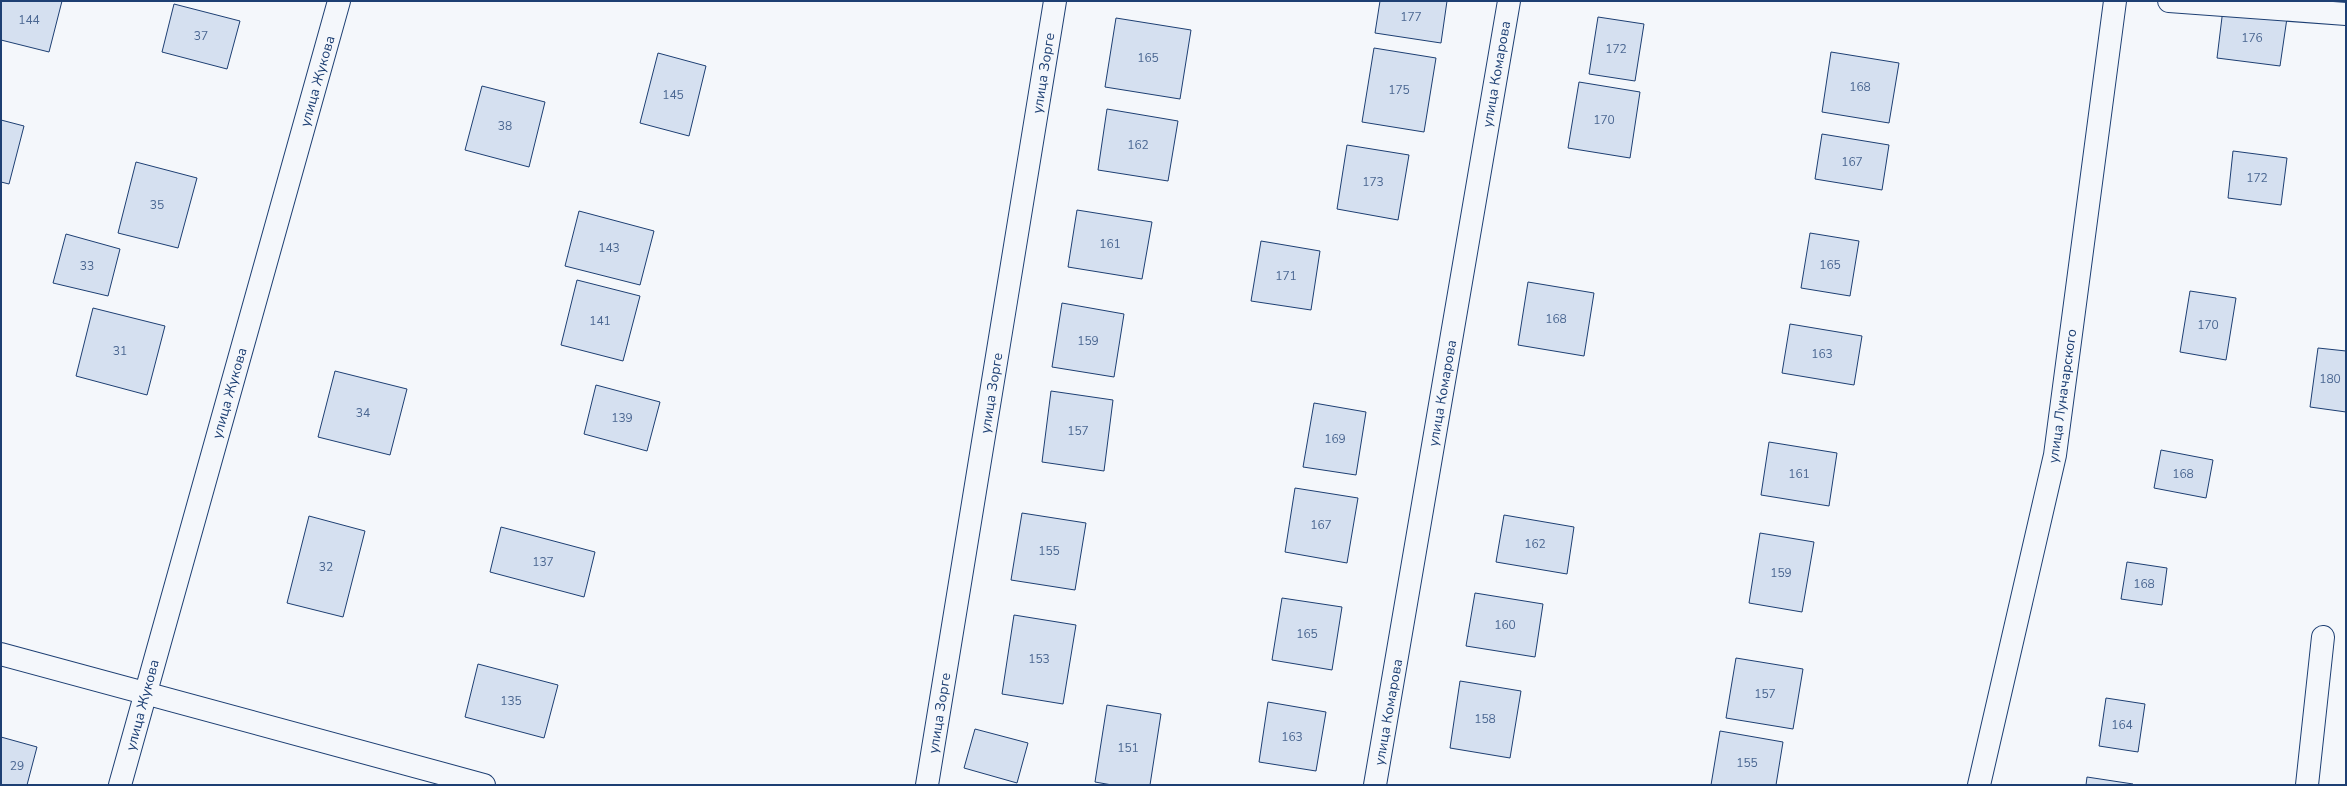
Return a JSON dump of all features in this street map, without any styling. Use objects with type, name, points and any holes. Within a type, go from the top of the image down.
[{"type":"street","name":"улица Жукова","points":[[120,785],[339,1]]},
{"type":"street","name":"улица Зорге","points":[[927,785],[1055,1]]},
{"type":"street","name":"улица Комарова","points":[[1375,785],[1509,1]]},
{"type":"street","name":"улица Луначарского","points":[[1980,785],[2055,455],[2115,1]]},
{"type":"street","points":[[2169,1],[2346,14]]},
{"type":"street","points":[[2308,785],[2323,637]]},
{"type":"street","points":[[1,654],[484,785]]},
{"type":"building","points":[[1,1],[62,1],[49,52],[1,40]]},
{"type":"building","points":[[1380,1],[1447,1],[1441,43],[1375,33]]},
{"type":"building","points":[[174,4],[240,21],[227,69],[162,52]]},
{"type":"building","points":[[2223,9],[2287,18],[2280,66],[2217,58]]},
{"type":"building","points":[[1598,17],[1644,24],[1635,81],[1589,74]]},
{"type":"building","points":[[1116,18],[1191,30],[1180,99],[1105,87]]},
{"type":"building","points":[[1374,48],[1436,58],[1424,132],[1362,122]]},
{"type":"building","points":[[1831,52],[1899,63],[1889,123],[1822,112]]},
{"type":"building","points":[[658,53],[706,66],[689,136],[640,123]]},
{"type":"building","points":[[1579,82],[1640,92],[1630,158],[1568,148]]},
{"type":"building","points":[[482,86],[545,102],[529,167],[465,150]]},
{"type":"building","points":[[1107,109],[1178,121],[1168,181],[1098,170]]},
{"type":"building","points":[[1,120],[24,126],[9,184],[1,182]]},
{"type":"building","points":[[1822,134],[1889,145],[1882,190],[1815,179]]},
{"type":"building","points":[[1347,145],[1409,155],[1398,220],[1337,209]]},
{"type":"building","points":[[2233,151],[2287,158],[2281,205],[2228,198]]},
{"type":"building","points":[[136,162],[197,178],[178,248],[118,233]]},
{"type":"building","points":[[1077,210],[1152,222],[1142,279],[1068,267]]},
{"type":"building","points":[[579,211],[654,231],[640,285],[565,266]]},
{"type":"building","points":[[1810,233],[1859,241],[1850,296],[1801,288]]},
{"type":"building","points":[[66,234],[120,249],[108,296],[53,283]]},
{"type":"building","points":[[1261,241],[1320,251],[1311,310],[1251,301]]},
{"type":"building","points":[[577,280],[640,296],[623,361],[561,345]]},
{"type":"building","points":[[1528,282],[1594,293],[1584,356],[1518,345]]},
{"type":"building","points":[[2190,291],[2236,298],[2226,360],[2180,352]]},
{"type":"building","points":[[1062,303],[1124,314],[1114,377],[1052,367]]},
{"type":"building","points":[[93,308],[165,326],[147,395],[76,376]]},
{"type":"building","points":[[1790,324],[1862,336],[1854,385],[1782,373]]},
{"type":"building","points":[[2318,348],[2346,351],[2346,412],[2310,407]]},
{"type":"building","points":[[335,371],[407,389],[390,455],[318,437]]},
{"type":"building","points":[[596,385],[660,402],[647,451],[584,434]]},
{"type":"building","points":[[1051,391],[1113,400],[1104,471],[1042,462]]},
{"type":"building","points":[[1314,403],[1366,412],[1356,475],[1303,467]]},
{"type":"building","points":[[1769,442],[1837,453],[1829,506],[1761,495]]},
{"type":"building","points":[[2161,450],[2213,460],[2206,498],[2154,488]]},
{"type":"building","points":[[1295,488],[1358,498],[1347,563],[1285,552]]},
{"type":"building","points":[[1022,513],[1086,523],[1075,590],[1011,580]]},
{"type":"building","points":[[1504,515],[1574,527],[1567,574],[1496,562]]},
{"type":"building","points":[[309,516],[365,531],[343,617],[287,603]]},
{"type":"building","points":[[501,527],[595,552],[584,597],[490,572]]},
{"type":"building","points":[[1760,533],[1814,542],[1802,612],[1749,603]]},
{"type":"building","points":[[2127,562],[2167,568],[2162,605],[2121,599]]},
{"type":"building","points":[[1475,593],[1543,604],[1535,657],[1466,646]]},
{"type":"building","points":[[1282,598],[1342,607],[1332,670],[1272,660]]},
{"type":"building","points":[[1014,615],[1076,625],[1063,704],[1002,694]]},
{"type":"building","points":[[1736,658],[1803,669],[1793,729],[1726,718]]},
{"type":"building","points":[[478,664],[558,685],[544,738],[465,717]]},
{"type":"building","points":[[1460,681],[1521,691],[1510,758],[1450,748]]},
{"type":"building","points":[[2106,698],[2145,704],[2138,752],[2099,746]]},
{"type":"building","points":[[1268,702],[1326,712],[1316,771],[1259,762]]},
{"type":"building","points":[[1107,705],[1161,714],[1150,785],[1112,785],[1095,782]]},
{"type":"building","points":[[975,729],[1028,743],[1017,783],[964,768]]},
{"type":"building","points":[[1720,731],[1783,742],[1776,785],[1711,785]]},
{"type":"building","points":[[1,737],[37,747],[27,785],[1,785]]},
{"type":"building","points":[[2087,777],[2133,784],[2133,785],[2086,785]]}]
